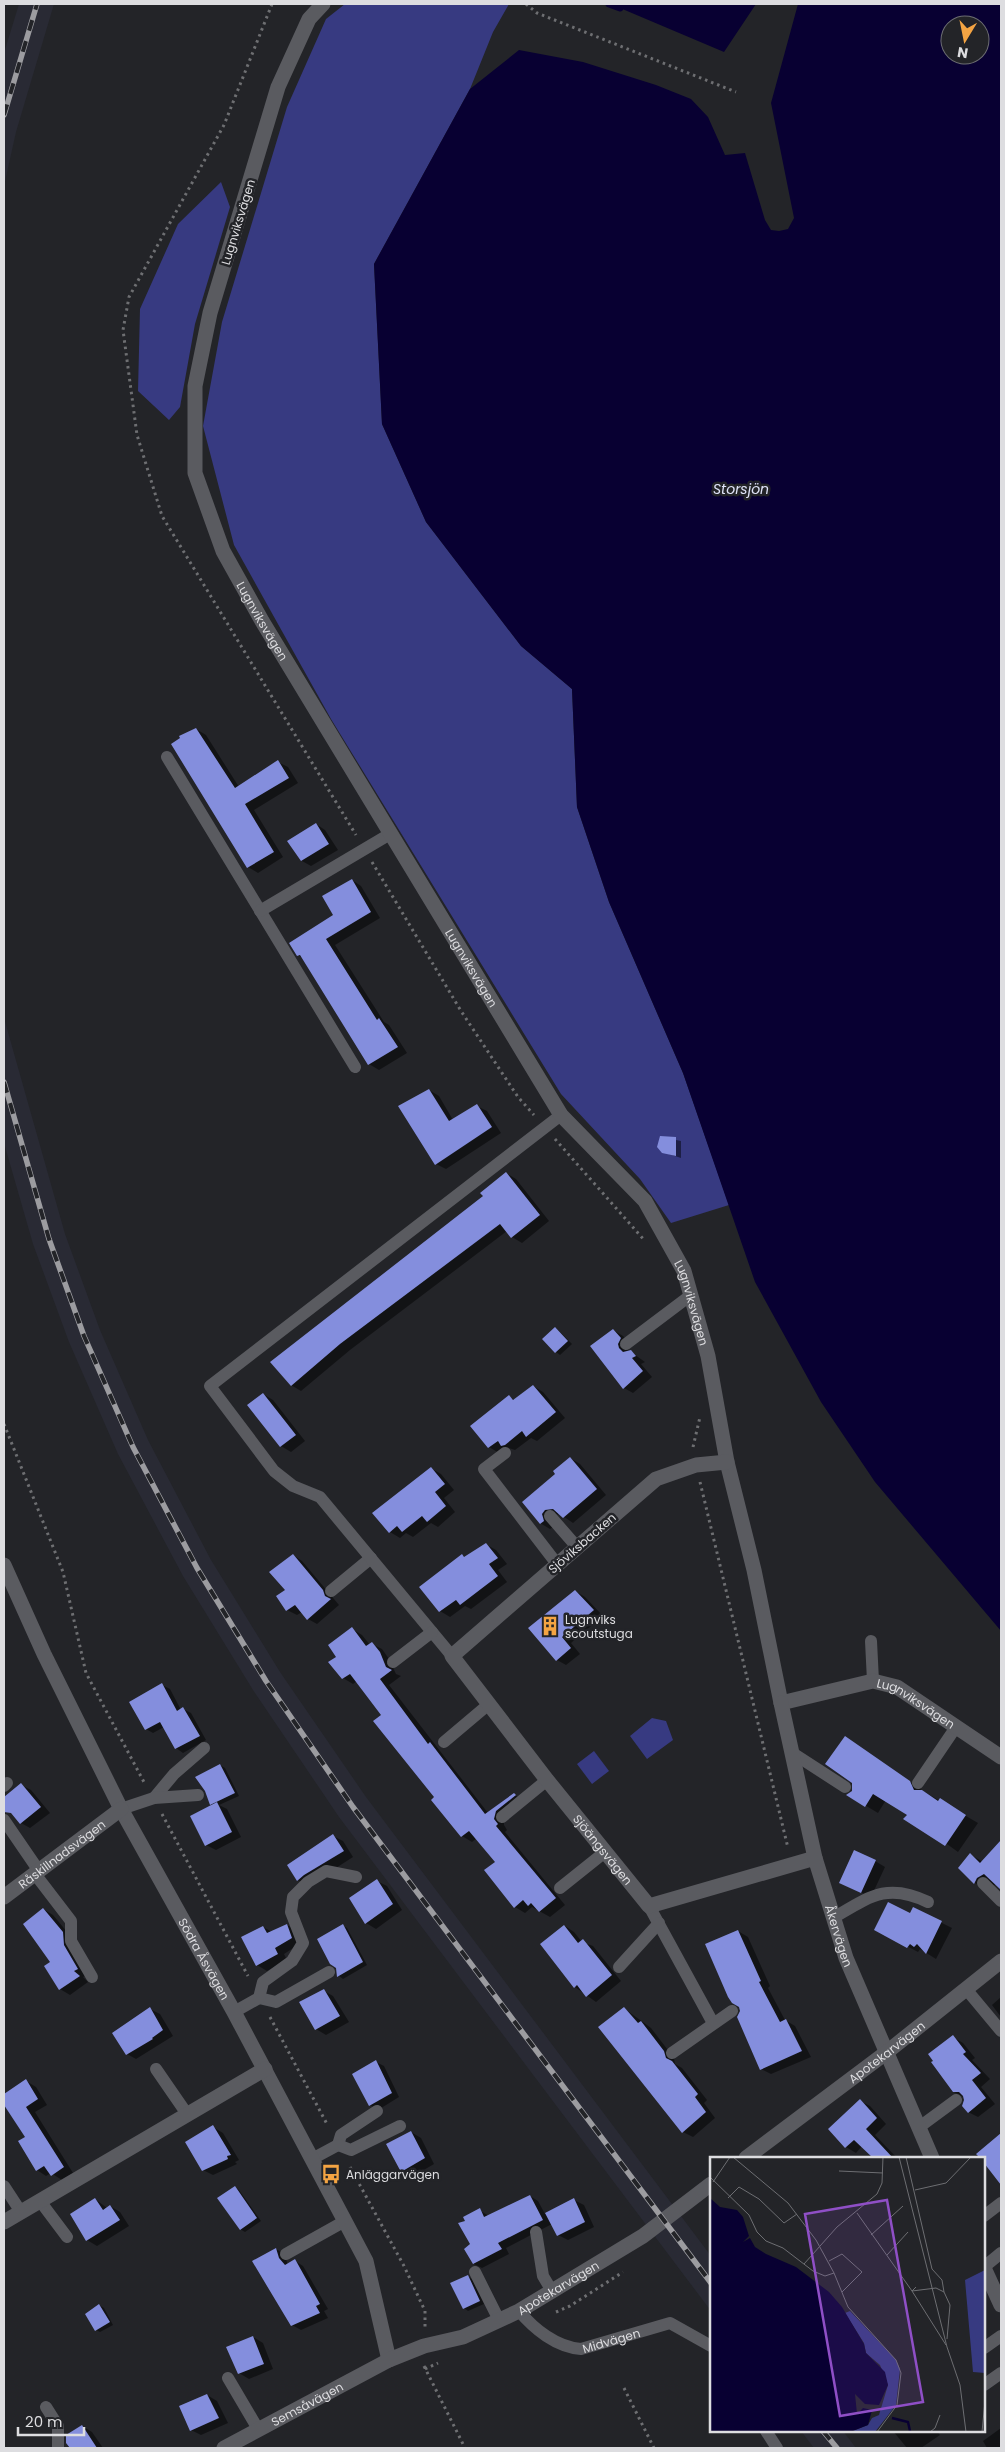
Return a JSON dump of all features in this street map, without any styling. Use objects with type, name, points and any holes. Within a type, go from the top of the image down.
[{"type":"street","name":"Lugnviksvägen","points":[[323,4],[309,19],[278,87],[210,313],[195,386],[195,473],[223,551],[262,621],[561,1115],[645,1201],[684,1271],[708,1356],[727,1462],[754,1570],[780,1703],[872,1681],[897,1687],[1001,1757]]},
{"type":"street","name":"Sjöviksbacken","points":[[452,1656],[656,1479],[696,1465],[727,1462]]},
{"type":"street","name":"Södra Åsvägen","points":[[4,1565],[44,1654],[121,1809],[265,2069],[366,2261],[389,2360]]},
{"type":"street","name":"Sjöängsvägen","points":[[452,1656],[547,1780],[649,1906]]},
{"type":"street","name":"Åkervägen","points":[[780,1703],[815,1858],[846,1958],[887,2052],[928,2156]]},
{"type":"street","name":"Råskillnadsvägen","points":[[4,1897],[121,1809]]},
{"type":"street","points":[[649,1906],[815,1858]]},
{"type":"street","name":"Apotekarvägen","points":[[747,2157],[887,2052],[1001,1961]]},
{"type":"street","points":[[4,2222],[265,2069]]},
{"type":"street","name":"Apotekarvägen","points":[[389,2360],[424,2346],[462,2337],[519,2310],[644,2236],[710,2185]]},
{"type":"street","points":[[985,2270],[1001,2305]]},
{"type":"street","name":"Semsåvägen","points":[[224,2448],[389,2360]]},
{"type":"lane","points":[[167,757],[355,1067]]},
{"type":"lane","points":[[260,911],[390,834]]},
{"type":"lane","points":[[452,1656],[320,1497],[293,1486],[274,1471],[210,1386],[561,1115]]},
{"type":"lane","points":[[626,1344],[691,1295]]},
{"type":"lane","points":[[505,1453],[484,1469],[557,1564]]},
{"type":"lane","points":[[550,1516],[576,1547]]},
{"type":"lane","points":[[331,1591],[371,1558]]},
{"type":"lane","points":[[393,1662],[432,1632]]},
{"type":"lane","points":[[870,1641],[872,1681]]},
{"type":"lane","points":[[444,1742],[489,1704]]},
{"type":"lane","points":[[918,1783],[956,1727]]},
{"type":"lane","points":[[154,1798],[174,1774],[204,1748]]},
{"type":"lane","points":[[791,1752],[845,1787]]},
{"type":"lane","points":[[502,1816],[547,1780]]},
{"type":"lane","points":[[121,1809],[154,1798],[198,1795]]},
{"type":"lane","points":[[4,1820],[71,1921],[71,1941],[92,1977]]},
{"type":"lane","points":[[560,1888],[605,1852]]},
{"type":"lane","points":[[259,1998],[263,1982],[292,1961],[303,1943],[291,1912],[293,1897],[308,1882],[326,1871],[356,1877]]},
{"type":"lane","points":[[983,1883],[1001,1901]]},
{"type":"lane","points":[[833,1918],[874,1894],[892,1891],[913,1895],[928,1902]]},
{"type":"lane","points":[[649,1906],[713,2022]]},
{"type":"lane","points":[[619,1967],[659,1923]]},
{"type":"lane","points":[[234,2012],[259,1998],[276,2002],[329,1972]]},
{"type":"lane","points":[[966,1989],[1001,2031]]},
{"type":"lane","points":[[672,2053],[713,2022],[732,2011]]},
{"type":"lane","points":[[156,2069],[187,2114]]},
{"type":"lane","points":[[918,2128],[956,2100]]},
{"type":"lane","points":[[312,2159],[338,2145],[341,2135],[377,2111]]},
{"type":"lane","points":[[338,2145],[351,2150],[400,2126]]},
{"type":"lane","points":[[4,2186],[21,2212]]},
{"type":"lane","points":[[40,2201],[67,2237]]},
{"type":"lane","points":[[985,2215],[1001,2203]]},
{"type":"lane","points":[[286,2254],[345,2222]]},
{"type":"lane","points":[[536,2232],[543,2276],[552,2291]]},
{"type":"lane","points":[[985,2267],[1001,2253]]},
{"type":"lane","points":[[475,2272],[499,2320]]},
{"type":"lane","name":"Midvägen","points":[[519,2310],[530,2324],[570,2348],[581,2349],[670,2323],[710,2345]]},
{"type":"lane","points":[[985,2347],[1001,2336]]},
{"type":"lane","points":[[985,2384],[1001,2373]]},
{"type":"lane","points":[[228,2378],[258,2429]]},
{"type":"lane","points":[[46,2407],[58,2426],[58,2448]]},
{"type":"lane","points":[[767,2432],[777,2448]]},
{"type":"path","points":[[272,4],[224,125],[129,298],[123,330],[137,435],[162,516],[461,1011],[518,1097],[649,1247]]},
{"type":"path","points":[[526,4],[537,13],[736,92]]},
{"type":"path","points":[[701,1412],[692,1446],[793,1864]]},
{"type":"path","points":[[4,1424],[63,1572],[86,1672],[404,2266],[425,2312],[425,2369],[465,2448]]},
{"type":"path","points":[[624,2388],[654,2448]]},
{"type":"shaded area","points":[[19,4],[54,4],[16,132],[4,186],[4,53]]},
{"type":"shaded area","points":[[345,4],[509,4],[493,32],[470,89],[374,264],[382,424],[426,522],[521,646],[572,689],[577,807],[609,902],[683,1073],[729,1205],[671,1223],[640,1179],[561,1094],[331,719],[234,545],[203,426],[222,322],[287,107],[326,19]]},
{"type":"shaded area","points":[[221,182],[230,207],[195,324],[180,407],[169,420],[138,391],[140,309],[178,224]]},
{"type":"shaded area","points":[[4,1018],[65,1234],[100,1330],[148,1440],[211,1560],[280,1672],[366,1797],[710,2255],[710,2310],[339,1817],[253,1690],[183,1576],[118,1454],[69,1342],[33,1244],[4,1143]]},
{"type":"shaded area","points":[[652,1718],[666,1721],[673,1740],[647,1759],[630,1736]]},
{"type":"shaded area","points":[[594,1751],[609,1771],[592,1784],[577,1764]]},
{"type":"shaded area","points":[[802,2432],[844,2432],[856,2448],[814,2448]]},
{"type":"water","points":[[621,4],[756,4],[724,52],[620,8]]},
{"type":"water","name":"Storsjön","points":[[798,4],[1001,4],[1001,1631],[875,1482],[821,1402],[755,1282],[683,1073],[609,902],[577,807],[572,689],[521,646],[426,522],[382,424],[374,264],[470,89],[519,50],[583,62],[656,85],[691,99],[708,117],[725,155],[745,153],[765,220],[771,230],[788,229],[794,218],[771,103]]},
{"type":"building","points":[[196,728],[235,788],[278,760],[289,778],[245,804],[274,852],[247,868],[171,744],[180,738],[179,736]]},
{"type":"building","points":[[316,823],[329,844],[301,861],[287,841]]},
{"type":"building","points":[[352,879],[371,912],[326,939],[377,1020],[379,1018],[398,1047],[368,1065],[300,955],[297,956],[289,943],[333,915],[322,896]]},
{"type":"building","points":[[429,1089],[449,1121],[477,1104],[492,1127],[435,1165],[398,1106]]},
{"type":"building","points":[[660,1136],[676,1137],[676,1156],[662,1153],[657,1147]]},
{"type":"building","points":[[506,1172],[540,1215],[511,1238],[500,1224],[340,1344],[291,1386],[270,1362],[483,1196],[480,1193]]},
{"type":"building","points":[[555,1327],[568,1341],[555,1353],[542,1339]]},
{"type":"building","points":[[613,1329],[621,1338],[618,1344],[619,1348],[623,1352],[631,1350],[636,1356],[632,1358],[643,1371],[623,1389],[590,1346]]},
{"type":"building","points":[[533,1385],[556,1412],[526,1437],[522,1431],[505,1445],[501,1446],[498,1441],[488,1448],[470,1426],[509,1395],[513,1400]]},
{"type":"building","points":[[263,1393],[296,1435],[280,1447],[247,1405]]},
{"type":"building","points":[[570,1457],[597,1489],[563,1518],[553,1509],[545,1510],[542,1514],[544,1521],[540,1524],[522,1502],[555,1474],[553,1471]]},
{"type":"building","points":[[431,1467],[445,1484],[435,1492],[446,1506],[427,1522],[422,1516],[402,1532],[397,1526],[389,1533],[372,1513]]},
{"type":"building","points":[[486,1543],[498,1558],[489,1564],[498,1576],[460,1605],[456,1600],[439,1612],[419,1587],[462,1554],[464,1557]]},
{"type":"building","points":[[293,1554],[323,1590],[325,1596],[331,1599],[307,1620],[295,1605],[286,1611],[276,1596],[285,1590],[269,1572]]},
{"type":"building","name":"Lugnviks scoutstuga","points":[[575,1590],[594,1610],[562,1637],[571,1648],[556,1661],[528,1628]]},
{"type":"building","points":[[352,1627],[366,1646],[372,1642],[380,1652],[386,1667],[392,1670],[380,1679],[428,1744],[430,1742],[485,1814],[514,1793],[516,1795],[496,1811],[494,1819],[498,1824],[496,1826],[556,1898],[539,1912],[531,1903],[528,1906],[523,1900],[514,1908],[484,1870],[495,1862],[469,1831],[461,1837],[431,1800],[434,1797],[373,1721],[381,1715],[350,1674],[342,1679],[328,1662],[336,1657],[328,1645]]},
{"type":"building","points":[[162,1683],[177,1711],[183,1707],[200,1736],[175,1749],[160,1722],[145,1730],[129,1702]]},
{"type":"building","points":[[845,1736],[910,1781],[914,1790],[922,1790],[938,1801],[940,1798],[966,1815],[945,1846],[903,1819],[907,1815],[873,1794],[865,1807],[846,1795],[852,1791],[852,1783],[825,1764]]},
{"type":"building","points":[[220,1764],[235,1793],[210,1805],[205,1791],[195,1777]]},
{"type":"building","points":[[21,1783],[41,1807],[20,1824],[11,1813],[4,1812],[4,1797]]},
{"type":"building","points":[[217,1802],[232,1832],[205,1846],[190,1816]]},
{"type":"building","points":[[333,1834],[344,1851],[297,1881],[287,1865]]},
{"type":"building","points":[[1001,1840],[1001,1890],[984,1874],[977,1878],[974,1884],[958,1868],[970,1853],[980,1863]]},
{"type":"building","points":[[854,1850],[876,1860],[861,1893],[839,1883]]},
{"type":"building","points":[[377,1879],[393,1904],[365,1924],[349,1898]]},
{"type":"building","points":[[888,1902],[910,1913],[913,1907],[942,1921],[926,1954],[917,1944],[914,1947],[910,1944],[907,1948],[874,1930]]},
{"type":"building","points":[[43,1908],[63,1932],[64,1945],[78,1969],[74,1971],[80,1976],[59,1990],[44,1966],[50,1962],[23,1924]]},
{"type":"building","points":[[287,1924],[292,1938],[275,1948],[278,1954],[256,1966],[241,1937],[263,1926],[267,1933]]},
{"type":"building","points":[[343,1924],[363,1962],[337,1977],[336,1968],[330,1964],[317,1939]]},
{"type":"building","points":[[564,1925],[578,1943],[583,1939],[612,1975],[586,1997],[577,1985],[574,1988],[540,1944]]},
{"type":"building","points":[[738,1930],[761,1981],[759,1982],[780,2022],[786,2019],[802,2051],[760,2070],[737,2017],[740,2011],[739,2007],[732,2003],[728,1997],[705,1944]]},
{"type":"building","points":[[324,1989],[340,2016],[315,2030],[299,2002]]},
{"type":"building","points":[[150,2007],[163,2030],[153,2039],[126,2055],[112,2033]]},
{"type":"building","points":[[624,2007],[638,2023],[641,2021],[664,2051],[666,2058],[672,2061],[698,2094],[695,2097],[706,2112],[682,2133],[598,2027]]},
{"type":"building","points":[[953,2035],[966,2052],[963,2054],[981,2073],[972,2080],[986,2098],[968,2113],[962,2106],[963,2096],[959,2092],[953,2092],[931,2062],[933,2061],[928,2054]]},
{"type":"building","points":[[376,2060],[392,2093],[369,2106],[352,2074]]},
{"type":"building","points":[[26,2079],[38,2099],[26,2107],[64,2167],[51,2176],[44,2166],[36,2171],[18,2141],[25,2137],[4,2105],[4,2094]]},
{"type":"building","points":[[860,2099],[877,2118],[866,2129],[892,2157],[872,2157],[854,2140],[845,2148],[828,2129]]},
{"type":"building","points":[[213,2125],[231,2155],[227,2156],[228,2159],[202,2171],[185,2142]]},
{"type":"building","points":[[411,2131],[425,2158],[401,2172],[386,2144]]},
{"type":"building","points":[[1001,2133],[1001,2185],[985,2164],[985,2157],[979,2157],[976,2154]]},
{"type":"building","points":[[235,2186],[257,2218],[240,2230],[217,2198]]},
{"type":"building","points":[[530,2195],[543,2220],[498,2243],[502,2249],[473,2264],[464,2249],[470,2244],[458,2223],[465,2221],[463,2217],[480,2208],[484,2217]]},
{"type":"building","points":[[95,2198],[103,2210],[110,2205],[120,2220],[86,2241],[70,2214]]},
{"type":"building","points":[[574,2198],[585,2222],[557,2236],[545,2213]]},
{"type":"building","points":[[276,2248],[279,2258],[285,2265],[295,2259],[320,2304],[316,2306],[320,2313],[291,2326],[252,2261]]},
{"type":"building","points":[[468,2275],[480,2301],[463,2309],[450,2283]]},
{"type":"building","points":[[99,2304],[110,2322],[95,2331],[85,2314]]},
{"type":"building","points":[[253,2336],[264,2364],[238,2374],[226,2347]]},
{"type":"building","points":[[207,2394],[219,2418],[190,2431],[179,2406]]},
{"type":"building","points":[[82,2425],[97,2448],[70,2448],[66,2443],[66,2435]]},
{"type":"waterway","points":[[609,4],[620,8]]},
{"type":"railway","points":[[4,115],[37,4]]},
{"type":"railway","points":[[4,1082],[49,1239],[84,1336],[133,1447],[197,1568],[266,1681],[353,1807],[710,2282]]},
{"type":"railway","points":[[824,2432],[837,2448]]},
{"type":"place","name":"Lugnviks scoutstuga","points":[[550,1626]]},
{"type":"place","name":"Anläggarvägen","points":[[331,2174]]}]
